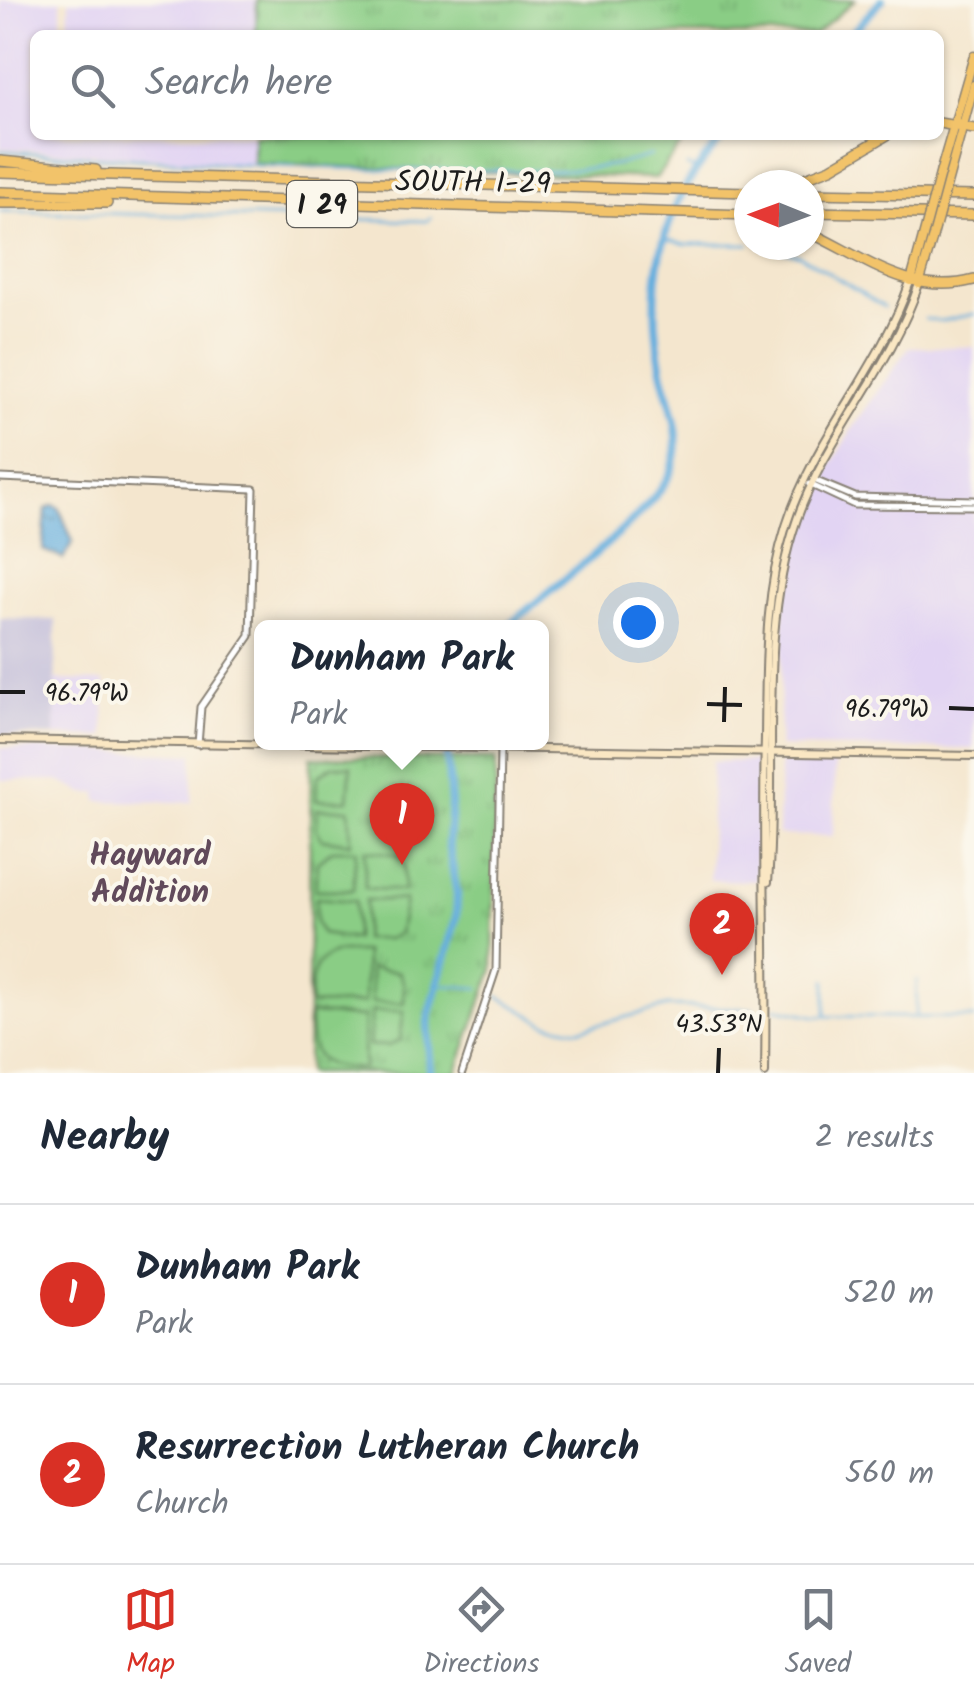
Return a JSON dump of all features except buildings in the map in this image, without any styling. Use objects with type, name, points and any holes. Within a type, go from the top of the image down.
[{"type":"highway","points":[[824,171],[879,140]]},
{"type":"highway","points":[[0,161],[183,180]]},
{"type":"highway","name":"SOUTH I-29","points":[[0,172],[183,180],[734,191]]},
{"type":"highway","name":"SOUTH I-29","points":[[0,192],[175,201],[734,213]]},
{"type":"highway","points":[[824,194],[974,196]]},
{"type":"highway","points":[[0,204],[175,201]]},
{"type":"highway","points":[[824,212],[974,215]]},
{"type":"highway","points":[[824,239],[915,283],[943,286],[974,280]]},
{"type":"main road","points":[[964,126],[974,56]]},
{"type":"main road","points":[[769,754],[775,688],[772,616],[786,558],[812,484],[890,352],[915,283],[974,85]]},
{"type":"main road","points":[[765,1073],[772,616],[780,546],[804,478],[883,346],[915,283]]},
{"type":"main road","points":[[0,740],[254,746]]},
{"type":"main road","points":[[474,750],[974,756]]},
{"type":"street","points":[[0,478],[254,490],[250,636],[203,702],[198,745]]},
{"type":"street","points":[[804,478],[854,506],[974,503]]},
{"type":"street","points":[[462,1073],[496,970],[500,750]]},
{"type":"shaded area","points":[[0,0],[61,0],[61,30],[30,30],[30,140],[254,140],[253,164],[0,148]]},
{"type":"shaded area","points":[[69,0],[257,0],[256,30],[68,30]]},
{"type":"shaded area","points":[[909,347],[974,347],[974,749],[779,747],[784,602],[806,510],[853,427]]},
{"type":"shaded area","points":[[0,618],[56,620],[55,736],[0,735]]},
{"type":"shaded area","points":[[56,680],[105,681],[104,737],[55,736]]},
{"type":"shaded area","points":[[0,748],[193,754],[192,802],[98,801],[98,793],[85,793],[56,780],[0,780]]},
{"type":"shaded area","points":[[757,761],[756,881],[710,880],[712,762]]},
{"type":"shaded area","points":[[780,761],[835,762],[833,836],[778,835]]},
{"type":"green space","points":[[257,0],[855,0],[821,30],[256,30]]},
{"type":"green space","points":[[254,140],[684,140],[656,178],[253,164]]},
{"type":"green space","points":[[311,757],[496,759],[493,970],[456,1073],[307,1073]]},
{"type":"green space","points":[[332,766],[351,766],[348,800],[316,800],[317,777]]},
{"type":"green space","points":[[317,809],[349,809],[351,843],[322,839],[316,828]]},
{"type":"green space","points":[[332,850],[356,850],[353,890],[315,890],[317,863]]},
{"type":"green space","points":[[365,850],[398,855],[404,866],[404,891],[365,888]]},
{"type":"green space","points":[[316,898],[355,901],[355,939],[322,934],[316,922]]},
{"type":"green space","points":[[366,900],[405,900],[399,933],[388,939],[363,939]]},
{"type":"green space","points":[[337,952],[365,952],[364,1003],[310,1005],[317,966]]},
{"type":"green space","points":[[370,968],[399,972],[404,984],[404,1003],[372,1002]]},
{"type":"green space","points":[[372,1011],[404,1011],[400,1040],[388,1046],[369,1045]]},
{"type":"green space","points":[[310,1014],[364,1017],[363,1069],[336,1066],[319,1058],[314,1051]]},
{"type":"water","points":[[53,505],[59,508],[73,542],[63,559],[43,550],[46,509]]},
{"type":"waterway","points":[[855,30],[882,0]]},
{"type":"waterway","points":[[516,620],[644,509],[671,471],[677,434],[658,342],[657,278],[662,247],[685,188],[722,140]]},
{"type":"waterway","points":[[0,151],[285,166],[530,171],[604,166],[651,155]]},
{"type":"waterway","points":[[687,166],[698,169]]},
{"type":"waterway","points":[[0,211],[427,221],[431,217]]},
{"type":"waterway","points":[[665,239],[686,244],[734,244]]},
{"type":"waterway","points":[[808,260],[884,307]]},
{"type":"waterway","points":[[925,319],[942,321],[974,314]]},
{"type":"waterway","points":[[430,1073],[428,1021],[456,918],[457,894],[448,843],[451,804],[447,750]]},
{"type":"waterway","points":[[826,980],[826,1014]]},
{"type":"waterway","points":[[916,1015],[917,981]]},
{"type":"waterway","points":[[439,985],[479,988]]},
{"type":"waterway","points":[[498,996],[546,1024],[578,1030],[668,1006],[754,1009]]},
{"type":"waterway","points":[[775,1008],[815,1016],[974,1018]]},
{"type":"place","name":"Dunham Park","points":[[402,865]]},
{"type":"place","name":"Resurrection Lutheran Church","points":[[722,975]]},
{"type":"district","name":"Hayward Addition","points":[[150,872]]}]
